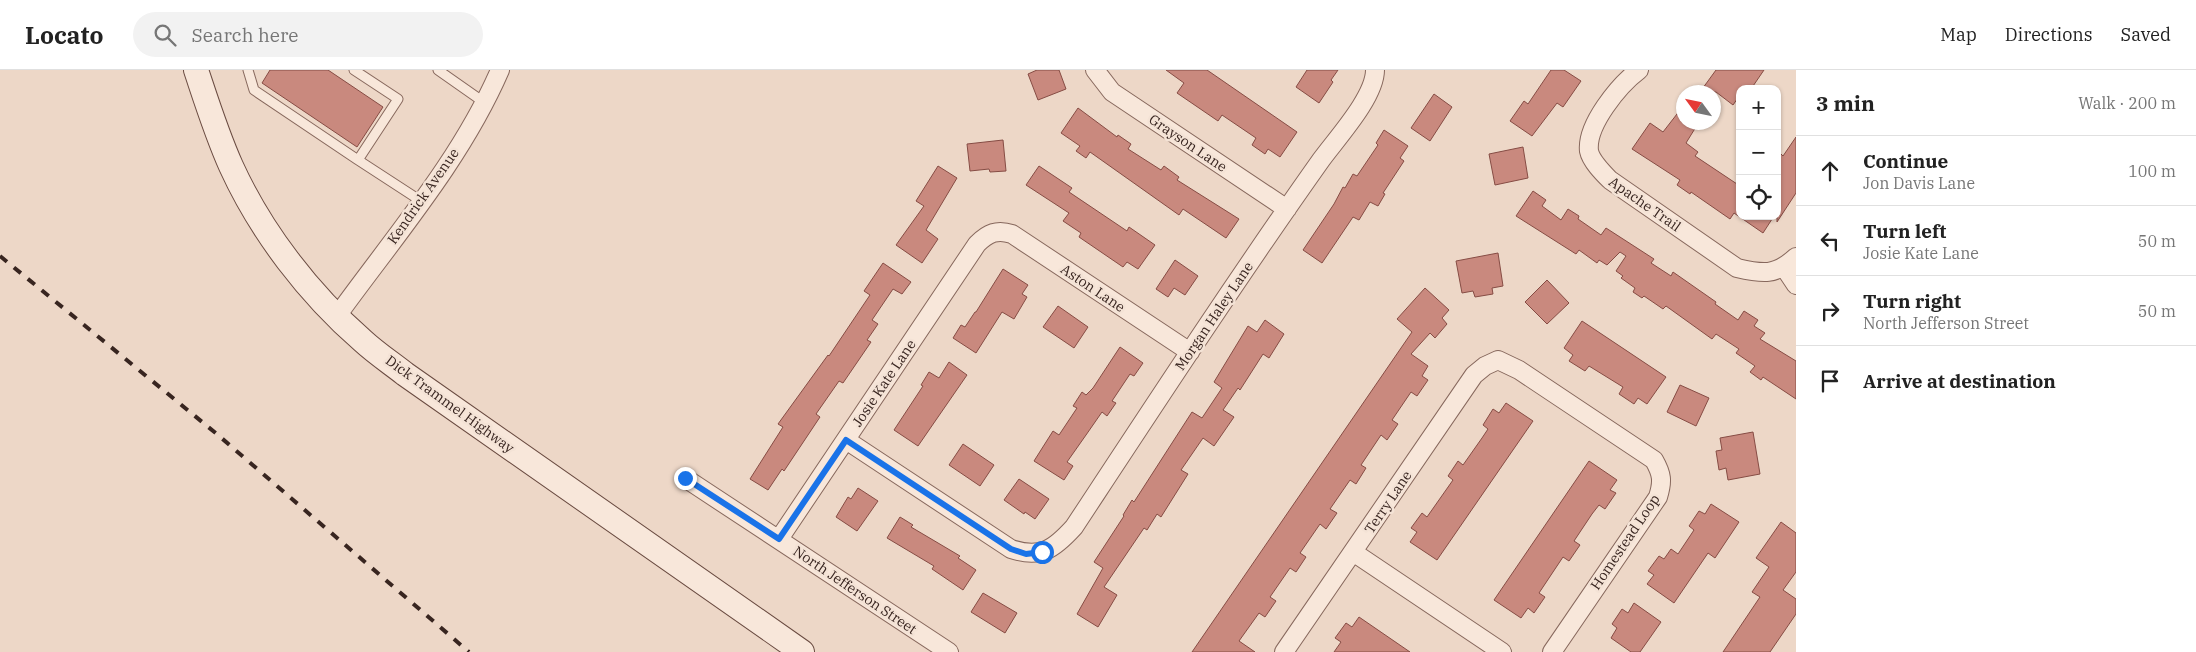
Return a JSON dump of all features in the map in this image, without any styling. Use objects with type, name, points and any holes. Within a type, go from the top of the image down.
[{"type":"main road","name":"Dick Trammel Highway","points":[[200,73],[211,118],[232,168],[258,216],[289,262],[337,316],[363,341],[405,374],[802,652]]},
{"type":"street","name":"Kendrick Avenue","points":[[337,316],[421,201],[486,103],[500,70]]},
{"type":"street","name":"Grayson Lane","points":[[1095,70],[1112,92],[1287,209]]},
{"type":"street","name":"Morgan Haley Lane","points":[[846,440],[1011,549],[1026,554],[1042,552],[1059,544],[1074,527],[1287,209],[1365,98],[1375,76],[1375,70]]},
{"type":"street","name":"Apache Trail","points":[[1639,70],[1626,80],[1615,94],[1593,129],[1589,152],[1597,166],[1610,180],[1737,268],[1761,273],[1790,262]]},
{"type":"street","name":"Aston Lane","points":[[994,232],[1003,231],[1012,234],[1190,352]]},
{"type":"street","name":"Josie Kate Lane","points":[[779,539],[977,244],[985,236],[994,232]]},
{"type":"street","points":[[1790,262],[1796,286]]},
{"type":"street","name":"Terry Lane","points":[[1284,652],[1474,375],[1485,366],[1498,360]]},
{"type":"street","name":"Homestead Loop","points":[[1498,360],[1520,370],[1654,460],[1661,472],[1662,484],[1658,497],[1552,652]]},
{"type":"street","name":"North Jefferson Street","points":[[685,478],[949,652]]},
{"type":"street","points":[[1353,552],[1502,652]]},
{"type":"lane","points":[[248,70],[254,90],[421,201]]},
{"type":"lane","points":[[354,70],[398,99],[358,160]]},
{"type":"lane","points":[[438,70],[486,103]]},
{"type":"building","points":[[270,70],[328,70],[383,107],[357,147],[262,83]]},
{"type":"building","points":[[1037,70],[1059,70],[1066,89],[1038,100],[1028,74]]},
{"type":"building","points":[[1166,70],[1207,70],[1297,132],[1280,157],[1268,149],[1265,154],[1252,145],[1256,138],[1222,115],[1218,121],[1177,93],[1184,83]]},
{"type":"building","points":[[1307,70],[1338,70],[1331,80],[1333,82],[1319,103],[1296,87]]},
{"type":"building","points":[[1551,70],[1564,70],[1581,81],[1563,107],[1557,103],[1532,136],[1510,121],[1524,101],[1528,104]]},
{"type":"building","points":[[1716,70],[1764,70],[1754,85],[1736,85],[1736,101],[1733,105],[1721,96],[1721,85],[1705,85]]},
{"type":"building","points":[[1434,94],[1452,107],[1430,141],[1411,128]]},
{"type":"building","points":[[1078,108],[1117,137],[1118,135],[1131,144],[1128,149],[1161,170],[1164,166],[1179,177],[1177,180],[1239,219],[1226,238],[1183,209],[1179,215],[1090,152],[1086,158],[1076,151],[1080,146],[1061,133]]},
{"type":"building","points":[[1676,115],[1676,130],[1694,130],[1686,143],[1698,152],[1695,156],[1736,183],[1736,214],[1734,213],[1730,219],[1691,192],[1690,194],[1677,185],[1680,180],[1632,149],[1650,123],[1663,132]]},
{"type":"building","points":[[1384,130],[1408,146],[1400,158],[1404,161],[1383,193],[1385,194],[1378,206],[1370,202],[1359,220],[1353,217],[1322,263],[1303,250],[1334,204],[1343,187],[1345,188],[1353,174],[1357,176],[1378,145],[1376,143]]},
{"type":"building","points":[[1796,137],[1796,193],[1781,216],[1781,154],[1783,156]]},
{"type":"building","points":[[1003,140],[1006,171],[990,172],[989,169],[970,171],[967,144]]},
{"type":"building","points":[[1523,147],[1528,178],[1495,185],[1489,154]]},
{"type":"building","points":[[938,166],[957,178],[926,230],[938,239],[922,263],[896,245],[924,206],[916,201]]},
{"type":"building","points":[[1039,166],[1072,188],[1069,192],[1127,231],[1129,227],[1155,245],[1138,269],[1127,262],[1123,267],[1079,237],[1081,233],[1063,221],[1069,213],[1026,185]]},
{"type":"building","points":[[1533,191],[1546,200],[1542,206],[1561,220],[1568,209],[1579,216],[1578,219],[1601,235],[1606,228],[1654,259],[1651,263],[1671,276],[1673,272],[1738,320],[1744,311],[1758,320],[1754,326],[1765,333],[1760,339],[1796,361],[1796,399],[1763,377],[1761,380],[1750,372],[1755,366],[1736,353],[1739,349],[1716,334],[1712,339],[1666,306],[1663,309],[1644,296],[1642,298],[1633,292],[1635,288],[1621,278],[1623,276],[1616,271],[1626,256],[1620,252],[1607,265],[1599,260],[1597,263],[1579,250],[1576,254],[1516,216]]},
{"type":"building","points":[[1744,220],[1771,220],[1763,233]]},
{"type":"building","points":[[1498,253],[1503,286],[1492,288],[1493,294],[1475,297],[1473,291],[1462,293],[1456,261]]},
{"type":"building","points":[[1175,260],[1198,276],[1185,295],[1174,288],[1168,297],[1156,289]]},
{"type":"building","points":[[883,263],[911,282],[902,294],[893,289],[872,320],[878,324],[867,340],[871,342],[843,383],[839,381],[816,414],[820,417],[784,471],[782,469],[768,490],[750,479],[783,427],[778,424],[829,356],[870,295],[864,291]]},
{"type":"building","points":[[1003,269],[1028,285],[1022,294],[1027,297],[1014,319],[1002,312],[976,353],[953,338],[961,325],[965,327],[976,312]]},
{"type":"building","points":[[1547,280],[1569,303],[1547,324],[1525,302]]},
{"type":"building","points":[[1425,288],[1449,310],[1442,318],[1447,324],[1435,338],[1430,333],[1411,354],[1428,366],[1422,376],[1428,380],[1417,396],[1411,392],[1392,420],[1398,424],[1387,440],[1381,435],[1361,465],[1366,468],[1356,484],[1350,480],[1330,509],[1337,513],[1326,529],[1320,524],[1300,553],[1306,557],[1296,572],[1290,568],[1270,597],[1276,601],[1265,617],[1259,613],[1239,641],[1255,652],[1192,652],[1412,332],[1397,319]]},
{"type":"building","points":[[1058,306],[1088,327],[1074,348],[1043,327]]},
{"type":"building","points":[[1265,320],[1284,334],[1269,358],[1263,354],[1240,390],[1238,388],[1223,410],[1234,417],[1214,446],[1203,438],[1181,470],[1188,474],[1161,517],[1157,514],[1147,530],[1144,528],[1104,587],[1117,595],[1098,627],[1077,614],[1103,568],[1094,562],[1124,516],[1132,500],[1134,502],[1192,412],[1202,418],[1222,388],[1214,382],[1248,326],[1257,332]]},
{"type":"building","points":[[1582,321],[1666,377],[1647,404],[1638,398],[1634,404],[1619,394],[1623,387],[1589,366],[1585,371],[1569,361],[1573,355],[1564,348]]},
{"type":"building","points":[[1120,347],[1143,363],[1134,376],[1130,374],[1112,401],[1116,403],[1107,416],[1102,412],[1067,462],[1073,466],[1064,480],[1034,461],[1053,431],[1059,435],[1077,408],[1073,406],[1082,392],[1086,395],[1093,388]]},
{"type":"building","points":[[949,362],[967,375],[918,446],[894,430],[923,386],[921,385],[929,372],[939,378]]},
{"type":"building","points":[[1680,385],[1709,398],[1696,426],[1667,412]]},
{"type":"building","points":[[1506,403],[1533,421],[1437,560],[1410,542],[1417,532],[1411,528],[1422,513],[1427,517],[1453,480],[1448,476],[1458,461],[1463,465],[1482,438],[1488,429],[1483,425],[1493,409],[1499,413]]},
{"type":"building","points":[[1753,432],[1760,474],[1728,480],[1726,468],[1719,470],[1716,451],[1722,450],[1720,438]]},
{"type":"building","points":[[963,444],[994,465],[980,486],[949,465]]},
{"type":"building","points":[[1589,461],[1617,480],[1610,490],[1616,493],[1605,509],[1599,505],[1592,514],[1574,541],[1580,545],[1569,561],[1563,557],[1539,593],[1545,597],[1534,613],[1528,608],[1521,618],[1494,600]]},
{"type":"building","points":[[1019,479],[1049,499],[1035,519],[1004,500]]},
{"type":"building","points":[[858,488],[878,501],[857,531],[836,517],[848,497],[851,499]]},
{"type":"building","points":[[1711,504],[1739,522],[1715,558],[1708,553],[1674,603],[1647,584],[1654,575],[1648,571],[1659,556],[1664,559],[1671,549],[1678,554],[1694,530],[1689,526],[1699,511],[1705,514]]},
{"type":"building","points":[[900,517],[913,525],[911,527],[960,556],[958,558],[976,570],[963,590],[932,569],[934,566],[887,538]]},
{"type":"building","points":[[1781,522],[1796,533],[1796,572],[1783,590],[1796,599],[1796,614],[1770,652],[1723,652],[1760,597],[1752,592],[1769,567],[1756,558]]},
{"type":"building","points":[[983,593],[1017,613],[1005,633],[971,612]]},
{"type":"building","points":[[1634,603],[1661,622],[1640,652],[1631,652],[1611,638],[1617,628],[1612,624],[1622,609],[1628,613]]},
{"type":"building","points":[[1359,617],[1410,652],[1334,652],[1341,642],[1335,638],[1346,623],[1352,627]]},
{"type":"railway","points":[[0,256],[218,435],[469,652]]},
{"type":"route","points":[[685,478],[779,539],[846,440],[1011,549],[1026,554],[1042,552]]}]
